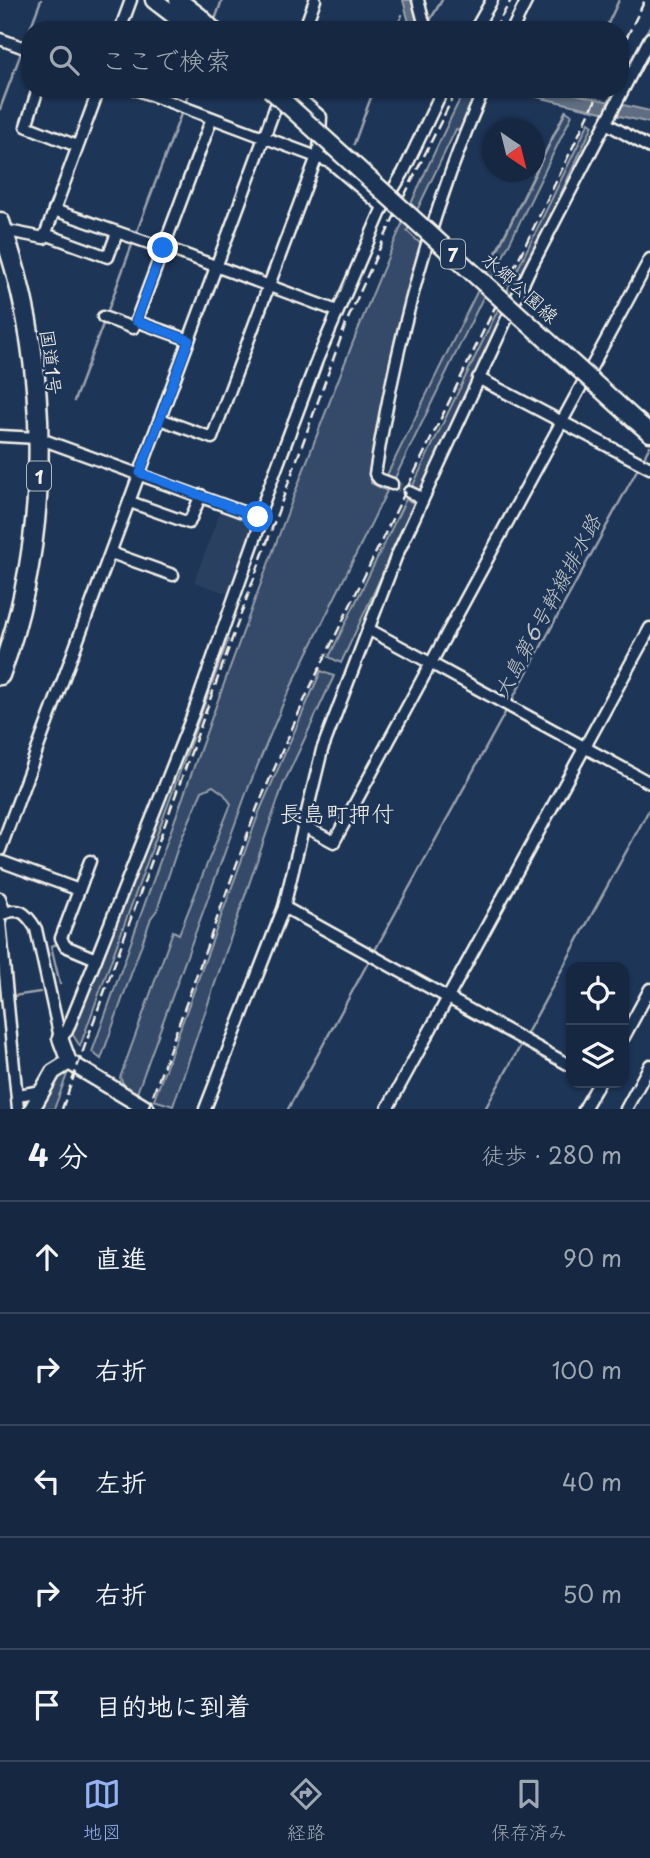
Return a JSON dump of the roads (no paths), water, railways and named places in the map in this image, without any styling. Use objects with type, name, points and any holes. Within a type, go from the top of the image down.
[{"type":"highway","name":"国道1号","points":[[0,675],[27,580],[38,499],[38,438],[29,337],[16,274],[1,226]]},
{"type":"main road","points":[[154,0],[182,21]]},
{"type":"main road","points":[[178,0],[204,21]]},
{"type":"main road","name":"水郷公園線","points":[[280,98],[650,433]]},
{"type":"street","points":[[123,21],[131,0]]},
{"type":"street","points":[[307,21],[315,0]]},
{"type":"street","points":[[418,0],[424,21]]},
{"type":"street","points":[[480,21],[492,0]]},
{"type":"street","points":[[516,21],[527,0]]},
{"type":"street","points":[[0,38],[21,46]]},
{"type":"street","points":[[629,78],[650,38]]},
{"type":"street","points":[[35,98],[26,126],[77,145]]},
{"type":"street","points":[[1,226],[44,238],[95,98]]},
{"type":"street","points":[[159,98],[330,162],[383,207]]},
{"type":"street","points":[[0,850],[279,98]]},
{"type":"street","points":[[160,419],[212,439],[316,157],[321,117],[299,98]]},
{"type":"street","points":[[258,517],[337,311],[383,207],[403,173],[439,98]]},
{"type":"street","points":[[392,484],[374,474],[403,330],[452,167],[480,98]]},
{"type":"street","points":[[205,1109],[284,907],[322,750],[368,629],[422,498],[478,378],[529,271],[619,98]]},
{"type":"street","points":[[103,317],[133,328],[212,118]]},
{"type":"street","points":[[607,120],[650,148]]},
{"type":"street","points":[[54,210],[337,311]]},
{"type":"street","points":[[45,234],[108,257],[117,233]]},
{"type":"street","points":[[304,826],[334,842],[650,259]]},
{"type":"street","points":[[136,321],[189,340]]},
{"type":"street","points":[[478,378],[644,465]]},
{"type":"street","points":[[0,436],[38,438],[262,519],[192,714],[67,1031],[60,1038]]},
{"type":"street","points":[[409,492],[422,498]]},
{"type":"street","points":[[130,502],[189,523],[201,495]]},
{"type":"street","points":[[111,553],[173,575]]},
{"type":"street","points":[[387,1109],[650,628]]},
{"type":"street","points":[[368,629],[508,706],[583,751],[650,783]]},
{"type":"street","points":[[0,861],[79,890]]},
{"type":"street","points":[[90,861],[61,938],[65,946],[96,959]]},
{"type":"street","points":[[0,898],[18,1109]]},
{"type":"street","points":[[284,907],[566,1063]]},
{"type":"street","points":[[2,917],[11,909],[19,911],[36,929],[60,1038],[69,1062],[147,1109]]},
{"type":"street","points":[[629,1028],[650,989]]},
{"type":"street","points":[[32,1109],[53,1072],[69,1062]]},
{"type":"street","points":[[626,1109],[650,1065]]},
{"type":"street","points":[[584,1109],[596,1088]]},
{"type":"street","points":[[18,1095],[42,1091]]},
{"type":"waterway","points":[[33,21],[41,0]]},
{"type":"waterway","points":[[216,17],[222,0]]},
{"type":"waterway","points":[[430,21],[442,0]]},
{"type":"waterway","points":[[609,21],[619,0]]},
{"type":"waterway","points":[[400,21],[402,15]]},
{"type":"waterway","points":[[629,64],[650,26]]},
{"type":"waterway","points":[[0,109],[21,53]]},
{"type":"waterway","points":[[354,144],[371,98]]},
{"type":"waterway","points":[[607,105],[610,98]]},
{"type":"waterway","points":[[488,269],[566,110]]},
{"type":"waterway","points":[[136,234],[181,114]]},
{"type":"waterway","points":[[601,145],[604,138]]},
{"type":"waterway","points":[[579,186],[597,153]]},
{"type":"waterway","points":[[569,205],[576,192]]},
{"type":"waterway","points":[[555,232],[560,222]]},
{"type":"waterway","points":[[107,313],[133,242]]},
{"type":"waterway","points":[[74,401],[103,324]]},
{"type":"waterway","name":"大島第6号幹線排水路","points":[[579,751],[506,711],[650,446]]},
{"type":"waterway","points":[[374,952],[506,711]]},
{"type":"waterway","name":"大島第6号幹線排水路","points":[[585,754],[650,790]]},
{"type":"waterway","points":[[526,1035],[650,808]]},
{"type":"waterway","points":[[57,944],[51,946],[60,984]]},
{"type":"waterway","points":[[288,1109],[370,959]]},
{"type":"waterway","points":[[13,996],[40,992]]},
{"type":"waterway","points":[[485,1109],[522,1043]]},
{"type":"tunnel","points":[[392,484],[409,492]]},
{"type":"railway","points":[[499,21],[511,0]]},
{"type":"railway","points":[[629,33],[645,0]]},
{"type":"railway","points":[[62,1109],[347,321],[392,221],[453,98]]},
{"type":"railway","points":[[148,1109],[257,808],[308,692],[597,98]]},
{"type":"district","name":"長島町押付","points":[[337,812]]}]
